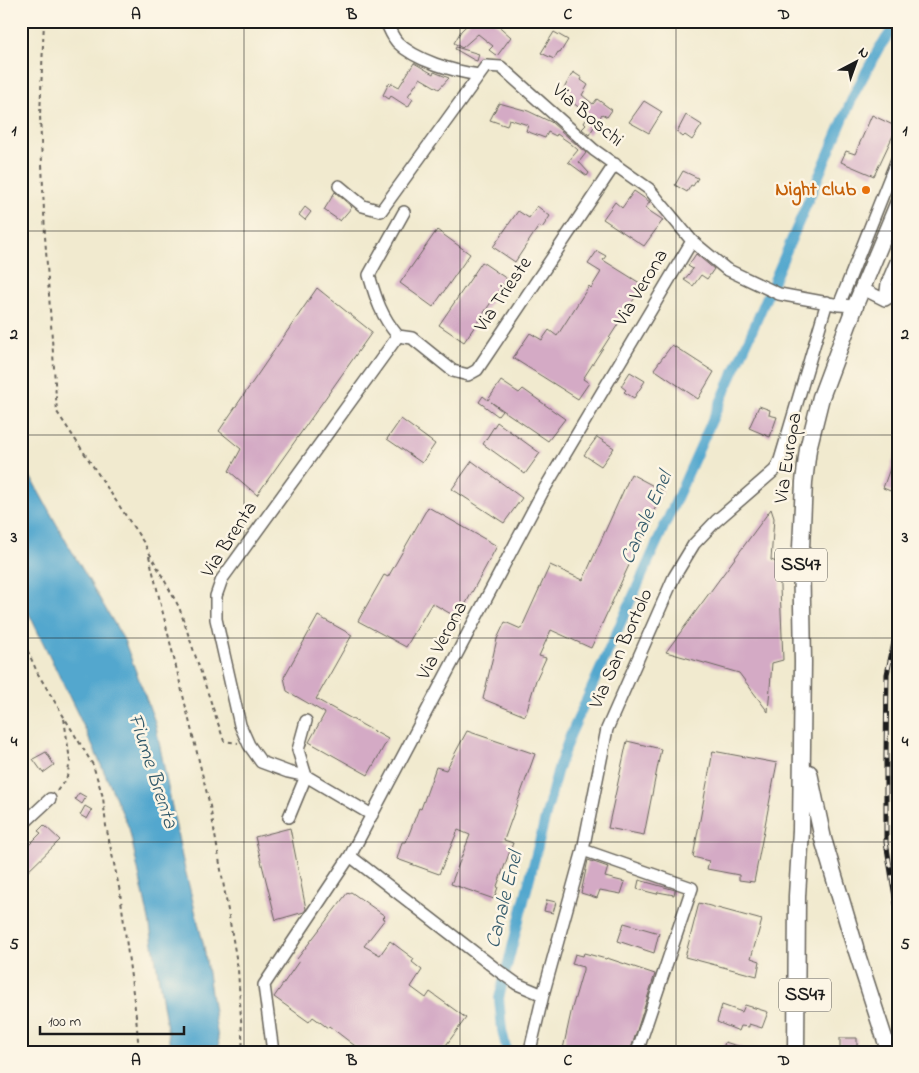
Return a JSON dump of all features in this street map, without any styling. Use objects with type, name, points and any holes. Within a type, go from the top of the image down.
[{"type":"highway","name":"Via Europa","points":[[802,735],[801,548],[806,466],[821,397],[847,306]]},
{"type":"highway","name":"SS47","points":[[796,1052],[797,896],[801,830],[802,735]]},
{"type":"highway","points":[[802,735],[821,830],[855,947]]},
{"type":"highway","name":"SS47","points":[[801,830],[807,887],[804,1052]]},
{"type":"main road","name":"Via Europa","points":[[847,306],[862,289],[898,203]]},
{"type":"main road","points":[[855,947],[889,1052]]},
{"type":"street","points":[[339,186],[363,206],[381,211],[479,75],[459,72],[411,52],[397,42],[386,21]]},
{"type":"street","name":"Via Boschi","points":[[479,75],[486,66],[501,67],[594,150],[649,189],[692,241],[726,269],[779,294],[847,306]]},
{"type":"street","points":[[847,306],[898,157]]},
{"type":"street","name":"Via Trieste","points":[[398,336],[412,338],[454,371],[468,375],[476,370],[615,164]]},
{"type":"street","points":[[398,336],[386,322],[377,302],[369,275],[404,212]]},
{"type":"street","name":"Via Verona","points":[[273,1052],[264,985],[350,856],[542,494],[692,241]]},
{"type":"street","points":[[885,300],[887,283],[898,257]]},
{"type":"street","points":[[862,289],[885,300]]},
{"type":"street","points":[[885,300],[898,292]]},
{"type":"street","name":"Via San Bortolo","points":[[529,1050],[542,995],[583,850],[607,729],[666,594],[694,544],[716,521],[775,470],[787,439],[827,302]]},
{"type":"street","name":"Via Brenta","points":[[372,815],[306,776],[288,772],[261,762],[249,744],[240,725],[216,619],[216,596],[222,579],[398,336]]},
{"type":"street","points":[[290,816],[306,776],[298,750],[306,721]]},
{"type":"street","points":[[21,826],[50,799]]},
{"type":"street","points":[[583,850],[692,888],[637,1052]]},
{"type":"street","points":[[350,856],[496,969],[517,984],[542,995]]},
{"type":"path","points":[[44,21],[40,115],[56,412],[148,552],[179,608],[224,741],[249,744]]},
{"type":"path","points":[[148,552],[210,806],[238,968],[243,1052]]},
{"type":"path","points":[[21,636],[38,674],[93,765],[104,797],[106,826],[120,892],[139,1052]]},
{"type":"path","points":[[50,799],[67,777],[70,761],[63,716]]},
{"type":"water","name":"Fiume Brenta","points":[[21,460],[124,640],[155,722],[182,857],[204,947],[220,1052],[171,1052],[149,920],[129,828],[85,729],[21,597]]},
{"type":"building","points":[[471,21],[493,21],[511,37],[497,56],[489,50],[493,46],[478,34],[462,48],[454,43],[461,31]]},
{"type":"building","points":[[554,32],[568,40],[554,59],[541,53]]},
{"type":"building","points":[[456,47],[479,54],[477,61],[455,49]]},
{"type":"building","points":[[414,63],[433,74],[434,72],[449,78],[439,89],[420,78],[408,96],[413,99],[408,107],[391,96],[389,99],[383,95],[389,83],[399,87]]},
{"type":"building","points":[[573,72],[588,85],[582,95],[593,104],[597,99],[612,110],[607,117],[602,114],[589,135],[582,129],[586,125],[584,123],[589,115],[561,94]]},
{"type":"building","points":[[644,101],[662,112],[649,133],[629,122]]},
{"type":"building","points":[[499,103],[528,111],[551,122],[586,153],[579,162],[589,173],[587,176],[568,162],[578,150],[557,134],[556,136],[548,132],[545,138],[526,131],[528,125],[509,119],[507,126],[490,120]]},
{"type":"building","points":[[686,115],[702,125],[692,140],[685,135],[683,137],[677,132]]},
{"type":"building","points":[[872,115],[897,127],[874,176],[841,162],[846,151],[855,154]]},
{"type":"building","points":[[683,171],[698,178],[687,192],[675,185]]},
{"type":"building","points":[[634,191],[650,202],[645,208],[663,220],[644,246],[603,219],[615,202],[622,208]]},
{"type":"building","points":[[335,192],[352,207],[340,221],[324,210]]},
{"type":"building","points":[[537,206],[550,216],[542,228],[539,226],[515,262],[493,247],[518,211],[529,218]]},
{"type":"building","points":[[305,207],[311,212],[305,220],[299,215]]},
{"type":"building","points":[[437,230],[470,254],[433,307],[400,283]]},
{"type":"building","points":[[597,251],[606,256],[603,260],[643,285],[583,379],[589,383],[578,399],[513,358],[530,333],[542,340],[549,330],[557,336],[589,286],[591,288],[601,272],[588,264]]},
{"type":"building","points":[[696,254],[714,269],[707,279],[701,275],[693,286],[684,280],[693,269],[688,266]]},
{"type":"building","points":[[482,262],[507,279],[464,342],[439,325]]},
{"type":"building","points":[[317,288],[372,332],[257,495],[229,471],[241,449],[219,431]]},
{"type":"building","points":[[672,345],[714,372],[698,399],[654,369]]},
{"type":"building","points":[[630,372],[645,381],[634,398],[624,392],[626,390],[621,386]]},
{"type":"building","points":[[501,381],[519,393],[523,389],[565,419],[548,441],[491,402],[502,411],[498,416],[479,402],[483,396],[488,400]]},
{"type":"building","points":[[759,406],[770,410],[769,415],[777,417],[770,437],[749,428]]},
{"type":"building","points":[[401,419],[435,444],[422,463],[387,439]]},
{"type":"building","points":[[497,422],[540,453],[525,474],[483,444]]},
{"type":"building","points":[[597,437],[614,448],[601,466],[584,455]]},
{"type":"building","points":[[898,450],[898,494],[883,488]]},
{"type":"building","points":[[472,461],[522,498],[504,523],[452,489]]},
{"type":"building","points":[[631,474],[663,491],[591,648],[551,630],[539,656],[546,658],[536,680],[525,716],[483,699],[497,639],[505,622],[521,629],[550,565],[583,580]]},
{"type":"building","points":[[428,507],[497,546],[458,618],[432,603],[406,647],[358,621],[384,575],[388,577]]},
{"type":"building","points":[[771,509],[774,518],[771,560],[779,563],[783,660],[772,663],[768,712],[739,673],[666,652]]},
{"type":"building","points":[[318,616],[352,635],[316,699],[388,739],[368,775],[309,742],[325,713],[287,691],[284,677]]},
{"type":"building","points":[[467,731],[535,754],[504,840],[513,843],[494,899],[451,884],[470,835],[458,830],[439,874],[397,859],[402,842],[406,842],[419,808],[421,809],[436,767],[446,770]]},
{"type":"building","points":[[627,741],[661,749],[644,835],[608,828]]},
{"type":"building","points":[[713,751],[777,763],[754,882],[739,880],[739,875],[707,869],[709,861],[693,857]]},
{"type":"building","points":[[46,752],[54,765],[43,773],[33,759]]},
{"type":"building","points":[[79,793],[86,797],[82,804],[75,799]]},
{"type":"building","points":[[85,806],[92,810],[87,819],[80,815]]},
{"type":"building","points":[[44,825],[60,840],[21,878],[21,844],[26,848],[41,833],[38,831]]},
{"type":"building","points":[[290,828],[306,909],[304,912],[276,920],[255,837]]},
{"type":"building","points":[[588,860],[608,867],[605,877],[625,882],[621,894],[600,890],[597,898],[581,893]]},
{"type":"building","points":[[639,880],[675,890],[674,895],[658,892],[657,894],[637,889]]},
{"type":"building","points":[[348,892],[351,892],[385,916],[383,918],[385,919],[364,946],[380,955],[390,941],[414,959],[412,962],[422,970],[411,987],[426,998],[430,992],[466,1018],[441,1052],[363,1052],[329,1026],[328,1028],[313,1017],[309,1022],[274,997],[299,961],[297,959]]},
{"type":"building","points":[[547,900],[556,902],[553,913],[544,911]]},
{"type":"building","points":[[699,903],[762,920],[751,958],[760,961],[757,976],[685,957]]},
{"type":"building","points":[[624,923],[659,933],[654,953],[618,941]]},
{"type":"building","points":[[584,953],[607,958],[655,974],[630,1052],[572,1052],[563,1049],[583,970],[583,967],[572,964],[575,954],[583,956]]},
{"type":"building","points":[[722,1005],[742,1012],[745,1005],[768,1012],[762,1028],[749,1024],[749,1027],[741,1026],[739,1031],[717,1022]]},
{"type":"building","points":[[840,1038],[857,1038],[857,1052],[840,1052]]},
{"type":"building","points":[[725,1042],[750,1050],[750,1052],[722,1052]]},
{"type":"waterway","name":"Canale Enel","points":[[507,1052],[502,1030],[499,998],[557,772],[569,738],[750,336],[855,92],[879,48],[898,22]]},
{"type":"railway","points":[[898,625],[887,674],[886,755],[886,842],[898,915]]},
{"type":"place","name":"Night club","points":[[866,190]]}]
